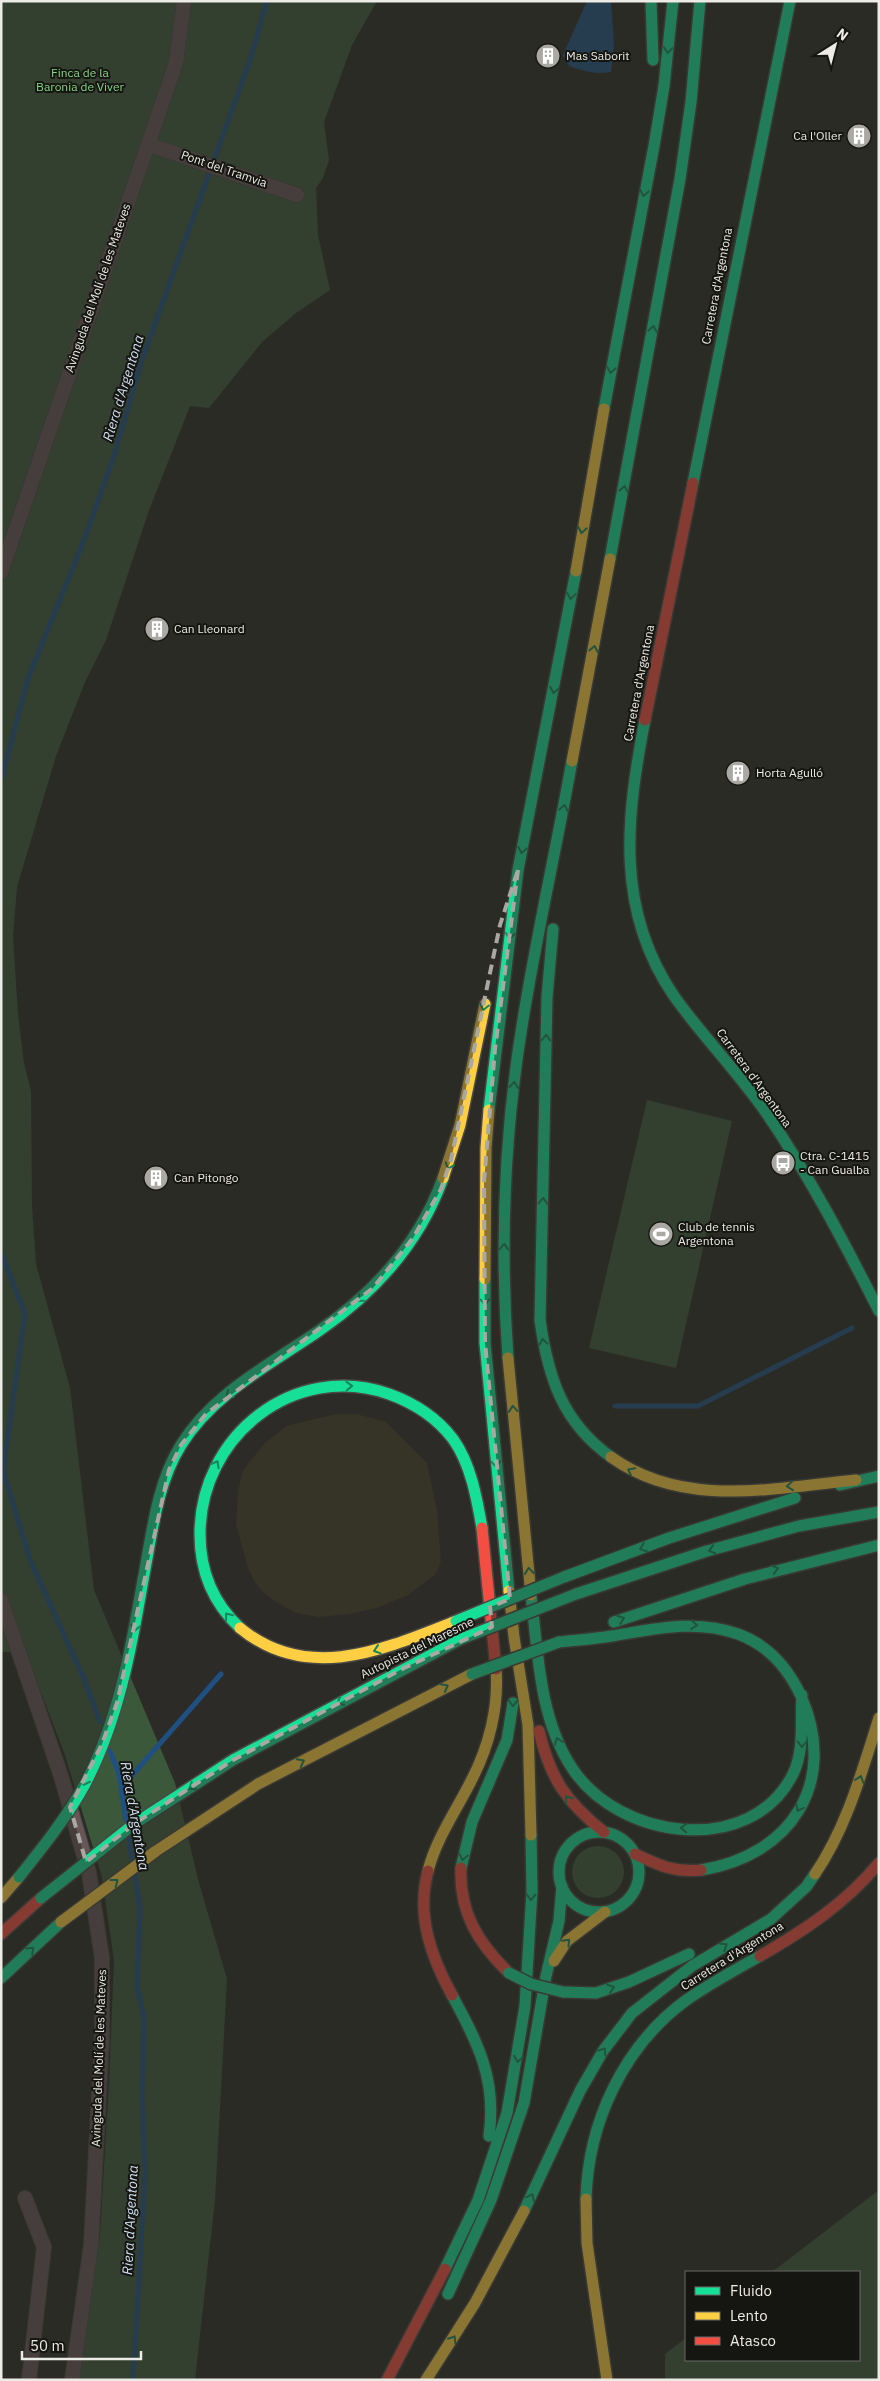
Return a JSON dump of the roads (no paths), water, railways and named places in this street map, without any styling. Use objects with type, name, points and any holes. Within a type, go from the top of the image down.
[{"type":"main road","points":[[652,1],[654,146]]},
{"type":"main road","points":[[387,2380],[438,2285],[478,2200],[499,2144],[512,2091],[525,2006],[532,1891],[528,1725],[514,1637],[486,1343],[484,1182],[495,1049],[518,870],[567,625],[614,354],[654,146],[664,86],[673,1]]},
{"type":"main road","points":[[700,1],[691,102],[680,179],[555,856],[535,942],[519,1042],[507,1140],[503,1266],[517,1451],[534,1620],[549,1717],[561,1749],[581,1780],[604,1801],[629,1817],[654,1826],[709,1828],[737,1822],[761,1810],[779,1796],[794,1774],[802,1753],[802,1695]]},
{"type":"main road","name":"Carretera d'Argentona","points":[[790,1],[655,669],[633,798],[628,852],[632,890],[645,942],[663,978],[767,1114],[831,1217],[879,1311]]},
{"type":"main road","points":[[555,856],[558,899]]},
{"type":"main road","points":[[498,934],[518,870]]},
{"type":"main road","points":[[555,917],[547,997],[540,1320],[546,1362],[561,1399],[584,1433],[602,1452],[624,1468],[668,1486],[707,1491],[856,1480],[879,1476]]},
{"type":"main road","points":[[1,1898],[57,1829],[84,1784],[102,1744],[120,1694],[159,1502],[169,1470],[181,1445],[206,1414],[247,1380],[320,1330],[373,1288],[413,1238],[441,1190],[452,1160],[488,992]]},
{"type":"main road","points":[[382,2380],[463,2214],[487,2152],[490,2131],[492,2108],[484,2060],[430,1949],[424,1920],[424,1897],[430,1859],[438,1840],[473,1779],[493,1725],[497,1682],[482,1537],[467,1465],[453,1440],[442,1427],[414,1404],[358,1386],[307,1391],[279,1402],[256,1416],[232,1438],[214,1466],[202,1498],[197,1530],[202,1562],[210,1591],[231,1621],[254,1639],[288,1655],[322,1659],[360,1656],[401,1643],[456,1621],[564,1578],[750,1510],[856,1480]]},
{"type":"main road","name":"Autopista del Maresme","points":[[1,1934],[41,1898],[134,1824],[233,1760],[461,1639],[576,1594],[707,1551],[799,1526],[879,1512]]},
{"type":"main road","points":[[1,1978],[61,1922],[156,1851],[258,1784],[472,1674],[707,1588],[809,1560],[879,1545]]},
{"type":"main road","points":[[534,1620],[536,1715],[546,1762],[570,1803],[604,1832],[622,1839],[635,1854],[670,1870],[687,1872],[728,1865],[754,1855],[772,1843],[793,1820],[814,1774],[816,1744],[812,1717],[802,1695],[773,1653],[745,1635],[710,1627],[684,1625],[655,1627],[619,1635],[559,1642]]},
{"type":"main road","points":[[514,1637],[513,1707],[508,1744],[471,1825],[461,1862],[460,1882],[463,1908],[474,1933],[485,1951],[509,1973],[531,1984],[563,1992],[596,1993],[629,1982],[666,1966],[758,1916],[784,1897],[812,1870],[842,1824]]},
{"type":"main road","points":[[426,2380],[475,2303],[510,2241],[580,2091],[603,2051],[632,2013],[692,1966],[771,1919],[799,1893],[821,1868],[831,1851],[855,1793],[879,1718]]},
{"type":"main road","points":[[444,2301],[492,2200],[511,2148],[531,2070],[550,1954],[560,1922],[562,1886],[559,1869],[561,1857],[567,1847],[576,1839],[587,1834],[604,1832]]},
{"type":"main road","points":[[545,1984],[554,1961],[567,1941],[605,1912],[625,1903],[635,1890],[640,1875],[635,1854]]},
{"type":"main road","name":"Carretera d'Argentona","points":[[607,2380],[585,2218],[588,2168],[594,2135],[606,2098],[634,2051],[664,2017],[705,1987],[806,1927],[868,1877],[879,1863]]},
{"type":"main road","points":[[562,1886],[568,1898],[579,1906],[592,1911],[605,1912]]},
{"type":"street","name":"Avinguda del Molí de les Mateves","points":[[1,572],[55,410],[150,145],[176,63],[184,1]]},
{"type":"street","name":"Pont del Tramvia","points":[[150,145],[170,150],[297,195]]},
{"type":"street","name":"Avinguda del Molí de les Mateves","points":[[1,1600],[61,1776],[89,1873],[102,1958],[102,2038],[91,2246],[72,2380]]},
{"type":"street","points":[[25,2198],[44,2247],[29,2380]]},
{"type":"water","points":[[587,1],[611,1],[614,44],[611,72],[595,73],[569,66],[563,55]]},
{"type":"waterway","name":"Riera d'Argentona","points":[[1,781],[28,678],[81,548],[113,459],[141,363],[251,57],[267,1]]},
{"type":"waterway","name":"Riera d'Argentona","points":[[1,1252],[25,1314],[3,1471],[30,1560],[84,1679],[100,1722]]},
{"type":"waterway","points":[[615,1406],[698,1406],[852,1328]]},
{"type":"waterway","points":[[121,1788],[221,1674]]},
{"type":"waterway","name":"Riera d'Argentona","points":[[110,1751],[119,1774],[126,1820]]},
{"type":"waterway","name":"Riera d'Argentona","points":[[129,1839],[132,1860]]},
{"type":"waterway","name":"Riera d'Argentona","points":[[133,2380],[145,2176],[142,2095],[144,2018],[137,1986],[140,1909],[135,1876]]},
{"type":"place","name":"Mas Saborit","points":[[548,56]]},
{"type":"place","name":"Ca l'Oller","points":[[859,136]]},
{"type":"place","name":"Can Lleonard","points":[[157,629]]},
{"type":"place","name":"Horta Agulló","points":[[738,773]]},
{"type":"place","name":"Ctra. C-1415 - Can Gualba","points":[[783,1163]]},
{"type":"place","name":"Can Pitongo","points":[[156,1178]]},
{"type":"place","name":"Club de tennis Argentona","points":[[661,1234]]},
{"type":"park label","name":"Finca de la Baronia de Viver","points":[[80,80]]}]
